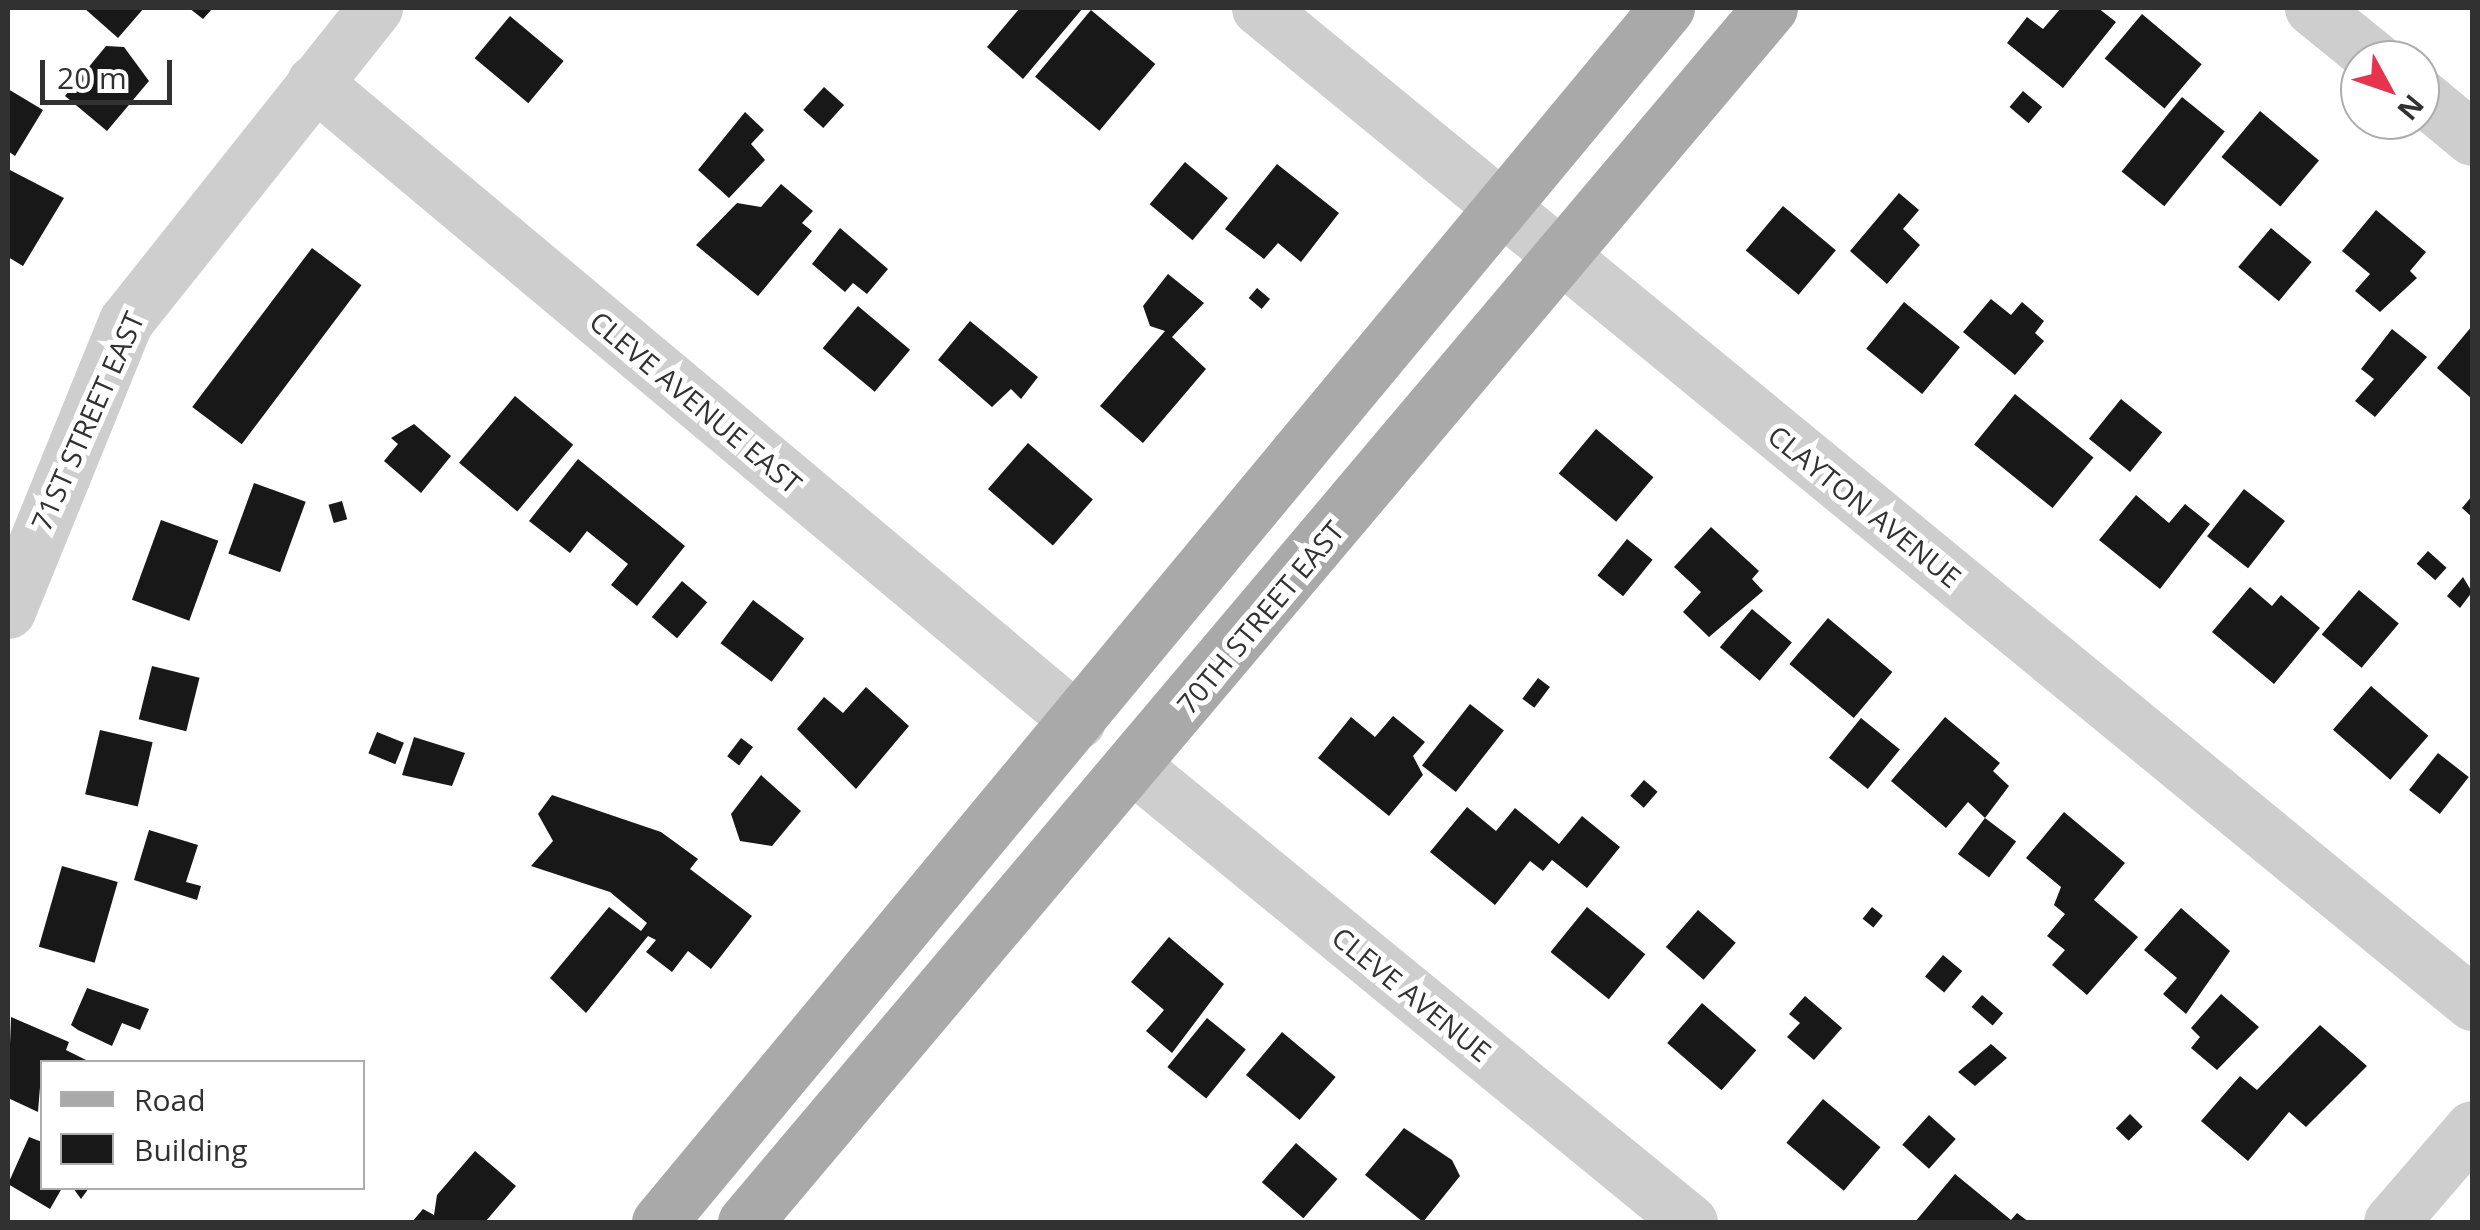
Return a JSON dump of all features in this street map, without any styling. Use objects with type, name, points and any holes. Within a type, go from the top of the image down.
[{"type":"main road","points":[[659,1222],[1667,8]]},
{"type":"main road","name":"70TH STREET EAST","points":[[745,1222],[1564,258],[1770,8]]},
{"type":"street","name":"71ST STREET EAST","points":[[8,610],[126,321],[375,8]]},
{"type":"street","name":"CLAYTON AVENUE","points":[[1258,8],[2472,1003]]},
{"type":"street","points":[[2312,8],[2351,40]]},
{"type":"street","name":"CLEVE AVENUE EAST","points":[[314,82],[1078,722]]},
{"type":"street","points":[[2440,112],[2472,138]]},
{"type":"street","name":"CLEVE AVENUE","points":[[1133,766],[1690,1222]]},
{"type":"street","points":[[2391,1222],[2472,1128]]},
{"type":"building","points":[[84,8],[144,8],[118,38]]},
{"type":"building","points":[[189,8],[213,8],[203,19]]},
{"type":"building","points":[[1020,8],[1083,8],[1023,79],[987,47]]},
{"type":"building","points":[[2061,8],[2098,8],[2116,22],[2063,88],[2007,43],[2027,17],[2043,29]]},
{"type":"building","points":[[1091,10],[1155,64],[1099,131],[1035,77]]},
{"type":"building","points":[[2142,14],[2202,64],[2164,109],[2105,58]]},
{"type":"building","points":[[510,16],[564,61],[528,103],[475,58]]},
{"type":"building","points":[[106,46],[124,47],[149,81],[107,131],[65,96]]},
{"type":"building","points":[[824,87],[844,105],[823,128],[803,110]]},
{"type":"building","points":[[8,89],[43,110],[15,156],[8,151]]},
{"type":"building","points":[[2023,91],[2042,107],[2029,123],[2010,107]]},
{"type":"building","points":[[2182,97],[2225,132],[2164,206],[2122,172]]},
{"type":"building","points":[[2260,111],[2319,160],[2280,206],[2221,157]]},
{"type":"building","points":[[745,112],[764,130],[751,144],[765,160],[729,198],[698,170]]},
{"type":"building","points":[[1185,162],[1228,198],[1193,240],[1150,204]]},
{"type":"building","points":[[1277,164],[1339,213],[1301,262],[1278,243],[1264,259],[1225,229]]},
{"type":"building","points":[[8,169],[64,198],[23,266],[8,257]]},
{"type":"building","points":[[781,184],[813,211],[802,223],[812,231],[758,296],[696,245],[737,203],[761,207]]},
{"type":"building","points":[[1899,193],[1919,210],[1903,229],[1920,245],[1887,284],[1850,251]]},
{"type":"building","points":[[1783,206],[1836,250],[1799,295],[1746,250]]},
{"type":"building","points":[[2376,210],[2426,252],[2410,271],[2417,278],[2380,312],[2355,291],[2370,274],[2342,251]]},
{"type":"building","points":[[840,228],[888,269],[867,294],[853,283],[845,292],[812,264]]},
{"type":"building","points":[[2271,228],[2312,262],[2279,301],[2238,267]]},
{"type":"building","points":[[312,248],[362,285],[242,444],[192,407]]},
{"type":"building","points":[[1168,274],[1204,303],[1172,337],[1206,369],[1143,443],[1100,406],[1165,331],[1150,326],[1143,306]]},
{"type":"building","points":[[1257,288],[1270,299],[1262,309],[1249,298]]},
{"type":"building","points":[[1991,299],[2011,315],[2022,302],[2044,321],[2035,333],[2044,341],[2015,375],[1963,332]]},
{"type":"building","points":[[1904,302],[1960,347],[1922,394],[1866,349]]},
{"type":"building","points":[[858,306],[910,350],[875,392],[823,348]]},
{"type":"building","points":[[970,321],[1038,377],[1021,399],[1011,389],[992,407],[938,360]]},
{"type":"building","points":[[2472,326],[2472,399],[2437,368]]},
{"type":"building","points":[[2392,329],[2427,357],[2375,417],[2355,401],[2374,379],[2361,369]]},
{"type":"building","points":[[2015,394],[2093,458],[2053,508],[1974,445]]},
{"type":"building","points":[[515,396],[573,445],[517,511],[459,463]]},
{"type":"building","points":[[2121,399],[2162,432],[2130,472],[2089,439]]},
{"type":"building","points":[[414,424],[451,456],[421,493],[384,461],[398,444],[391,438]]},
{"type":"building","points":[[1596,429],[1653,477],[1616,522],[1559,473]]},
{"type":"building","points":[[1028,443],[1093,499],[1053,545],[988,489]]},
{"type":"building","points":[[578,459],[685,546],[637,606],[611,585],[628,564],[587,531],[570,553],[529,521]]},
{"type":"building","points":[[254,483],[306,502],[280,572],[228,553]]},
{"type":"building","points":[[2244,489],[2285,521],[2248,568],[2207,536]]},
{"type":"building","points":[[2136,495],[2169,523],[2185,504],[2210,524],[2160,589],[2099,540]]},
{"type":"building","points":[[2472,496],[2472,517],[2462,508]]},
{"type":"building","points":[[342,501],[347,519],[334,523],[329,505]]},
{"type":"building","points":[[161,520],[218,541],[189,621],[132,600]]},
{"type":"building","points":[[1711,527],[1759,571],[1752,579],[1763,591],[1709,637],[1683,612],[1701,592],[1674,567]]},
{"type":"building","points":[[1627,539],[1653,560],[1623,596],[1597,576]]},
{"type":"building","points":[[2428,551],[2447,568],[2435,580],[2417,564]]},
{"type":"building","points":[[2463,577],[2472,592],[2460,608],[2447,596]]},
{"type":"building","points":[[682,581],[707,602],[677,638],[652,617]]},
{"type":"building","points":[[2250,587],[2272,606],[2281,595],[2320,628],[2274,684],[2212,632]]},
{"type":"building","points":[[2359,590],[2399,623],[2362,668],[2322,634]]},
{"type":"building","points":[[753,600],[804,639],[772,682],[721,643]]},
{"type":"building","points":[[1752,609],[1792,642],[1760,681],[1720,647]]},
{"type":"building","points":[[1828,618],[1892,672],[1854,718],[1789,664]]},
{"type":"building","points":[[152,666],[200,678],[186,731],[139,719]]},
{"type":"building","points":[[1538,678],[1550,687],[1534,708],[1522,699]]},
{"type":"building","points":[[2371,686],[2428,736],[2390,780],[2333,730]]},
{"type":"building","points":[[866,687],[909,726],[856,789],[797,729],[824,697],[843,713]]},
{"type":"building","points":[[1470,704],[1504,730],[1456,792],[1422,765]]},
{"type":"building","points":[[1393,716],[1425,742],[1413,756],[1423,775],[1389,816],[1318,758],[1351,717],[1375,737]]},
{"type":"building","points":[[1945,717],[2000,763],[1993,771],[2009,786],[1985,818],[1968,802],[1946,828],[1891,781]]},
{"type":"building","points":[[1861,718],[1900,749],[1868,789],[1829,758]]},
{"type":"building","points":[[100,730],[153,742],[138,806],[85,794]]},
{"type":"building","points":[[377,732],[404,743],[395,764],[368,753]]},
{"type":"building","points":[[414,737],[465,753],[452,786],[402,775]]},
{"type":"building","points":[[741,738],[753,747],[739,765],[727,756]]},
{"type":"building","points":[[2438,753],[2469,777],[2440,814],[2409,790]]},
{"type":"building","points":[[761,775],[801,811],[772,846],[740,841],[731,814]]},
{"type":"building","points":[[1644,780],[1658,792],[1644,808],[1630,796]]},
{"type":"building","points":[[552,795],[661,832],[698,859],[690,869],[752,916],[711,969],[688,951],[672,972],[646,952],[656,940],[648,936],[586,1013],[550,978],[609,907],[641,931],[647,923],[610,892],[531,866],[553,841],[538,814]]},
{"type":"building","points":[[1467,807],[1496,831],[1515,808],[1559,844],[1582,816],[1620,847],[1587,888],[1552,860],[1543,871],[1530,861],[1495,905],[1430,852]]},
{"type":"building","points":[[2064,812],[2125,863],[2094,900],[2138,937],[2087,995],[2052,965],[2065,950],[2047,936],[2065,914],[2054,905],[2061,887],[2026,858]]},
{"type":"building","points":[[1985,818],[2016,841],[1989,877],[1958,854]]},
{"type":"building","points":[[149,830],[198,845],[186,882],[201,886],[197,900],[134,880]]},
{"type":"building","points":[[62,866],[118,882],[95,963],[39,947]]},
{"type":"building","points":[[1587,907],[1645,954],[1609,999],[1550,952]]},
{"type":"building","points":[[1872,907],[1883,916],[1873,927],[1863,919]]},
{"type":"building","points":[[2181,908],[2230,951],[2186,1014],[2163,994],[2177,978],[2144,950]]},
{"type":"building","points":[[1698,910],[1736,943],[1704,980],[1666,947]]},
{"type":"building","points":[[1169,937],[1224,984],[1172,1053],[1146,1031],[1164,1010],[1131,982]]},
{"type":"building","points":[[1943,955],[1962,971],[1944,993],[1925,976]]},
{"type":"building","points":[[87,988],[149,1009],[140,1030],[122,1023],[112,1046],[71,1025]]},
{"type":"building","points":[[2221,994],[2259,1027],[2217,1070],[2191,1048],[2200,1037],[2191,1028]]},
{"type":"building","points":[[1982,995],[2003,1013],[1993,1025],[1972,1007]]},
{"type":"building","points":[[1805,996],[1842,1028],[1814,1060],[1787,1037],[1800,1023],[1789,1014]]},
{"type":"building","points":[[1702,1003],[1756,1050],[1722,1090],[1667,1043]]},
{"type":"building","points":[[11,1017],[69,1042],[66,1050],[86,1060],[40,1060],[38,1112],[8,1098]]},
{"type":"building","points":[[1207,1018],[1246,1049],[1206,1098],[1167,1067]]},
{"type":"building","points":[[2320,1025],[2367,1066],[2306,1127],[2289,1112],[2248,1161],[2201,1121],[2240,1076],[2257,1090]]},
{"type":"building","points":[[1282,1032],[1336,1077],[1300,1120],[1246,1075]]},
{"type":"building","points":[[1991,1044],[2007,1058],[1975,1086],[1958,1072]]},
{"type":"building","points":[[1823,1099],[1880,1147],[1844,1191],[1786,1143]]},
{"type":"building","points":[[2130,1114],[2143,1127],[2129,1141],[2116,1128]]},
{"type":"building","points":[[1929,1115],[1956,1139],[1929,1169],[1902,1145]]},
{"type":"building","points":[[1404,1128],[1452,1160],[1460,1176],[1423,1222],[1365,1175]]},
{"type":"building","points":[[29,1137],[40,1141],[40,1190],[61,1190],[50,1209],[8,1184]]},
{"type":"building","points":[[1296,1143],[1338,1179],[1303,1218],[1262,1182]]},
{"type":"building","points":[[475,1151],[516,1186],[485,1222],[412,1222],[423,1209],[434,1215],[437,1195]]},
{"type":"building","points":[[1955,1174],[2011,1220],[2017,1213],[2029,1222],[1915,1222]]}]
